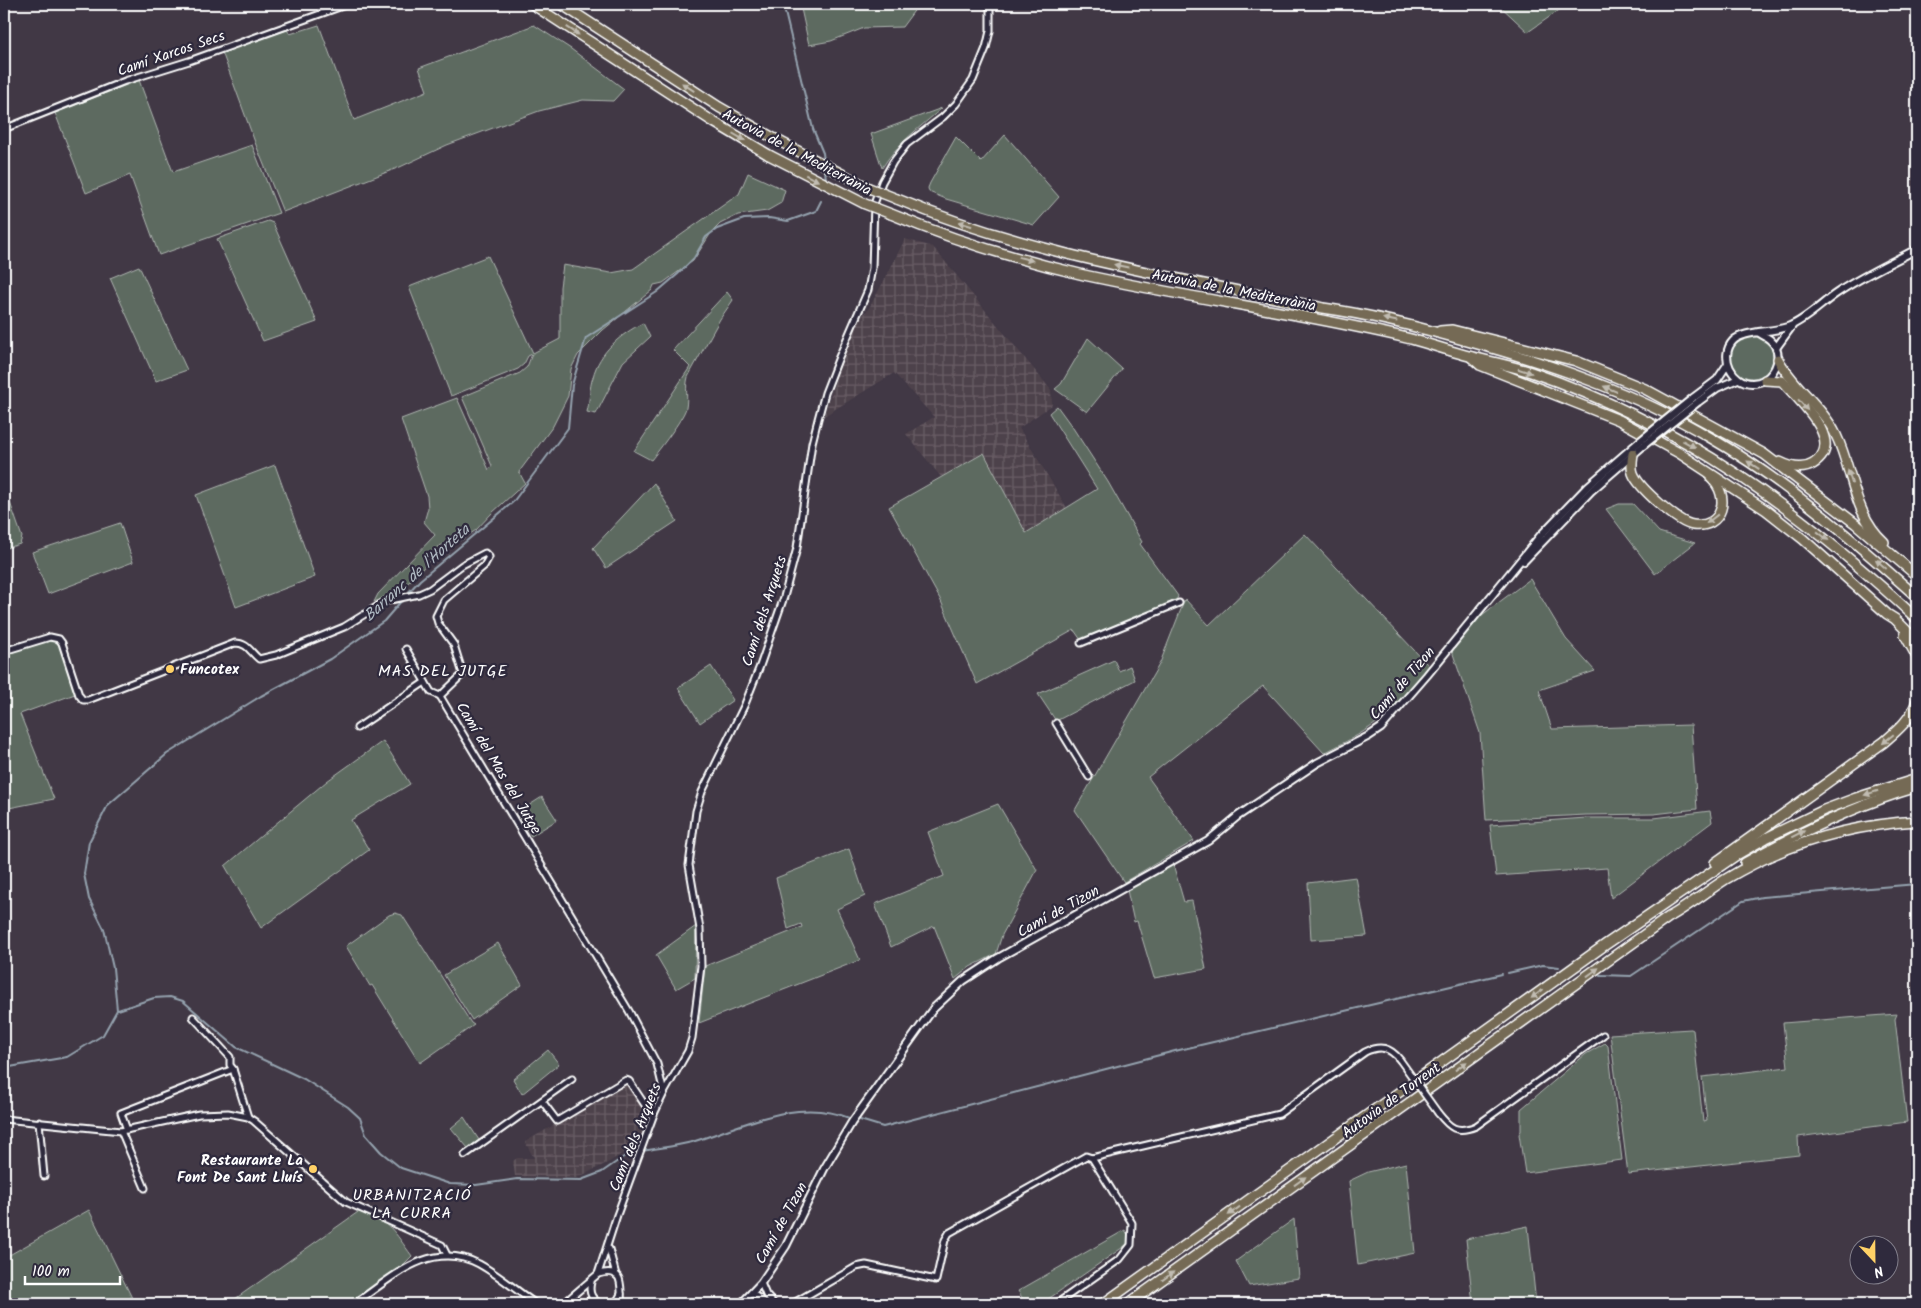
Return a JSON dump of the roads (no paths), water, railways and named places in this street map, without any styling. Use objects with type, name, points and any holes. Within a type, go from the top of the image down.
[{"type":"highway","name":"Autovia de la Mediterrània","points":[[532,4],[704,116],[769,155],[865,204],[891,214],[979,246],[1082,274],[1411,339],[1532,373],[1593,397],[1656,425],[1709,455],[1770,496],[1834,544],[1917,619]]},
{"type":"highway","name":"Autovia de la Mediterrània","points":[[561,4],[697,93],[775,139],[869,188],[920,209],[998,235],[1085,258],[1314,306],[1354,312],[1438,331],[1555,367],[1601,385],[1676,418],[1713,439],[1777,481],[1844,532],[1917,597]]},
{"type":"highway","points":[[1438,331],[1452,330],[1598,368],[1645,389],[1786,465],[1800,468],[1813,464],[1822,455],[1826,442],[1822,428],[1782,381],[1765,380]]},
{"type":"highway","points":[[1470,356],[1480,365],[1619,420],[1699,465],[1766,510],[1803,539],[1886,614],[1904,634],[1917,657]]},
{"type":"highway","points":[[1778,360],[1786,374],[1828,422],[1836,434],[1861,510],[1879,537],[1917,572]]},
{"type":"highway","points":[[1633,454],[1632,467],[1637,481],[1683,522],[1692,525],[1702,525],[1709,522],[1715,518],[1722,506],[1721,491],[1699,465]]},
{"type":"highway","points":[[1764,454],[1856,524],[1917,576]]},
{"type":"highway","points":[[1886,614],[1895,619],[1917,641]]},
{"type":"highway","points":[[1605,945],[1616,933],[1884,742],[1910,717],[1917,701]]},
{"type":"highway","points":[[1605,945],[1620,937],[1697,881],[1766,838],[1824,810],[1917,778]]},
{"type":"highway","points":[[1669,917],[1677,909],[1739,866],[1779,843],[1857,807],[1917,787]]},
{"type":"highway","points":[[1669,917],[1747,868],[1800,844],[1862,827],[1917,821]]},
{"type":"highway","name":"Autovia de Torrent","points":[[1128,1304],[1669,917]]},
{"type":"highway","name":"Autovia de Torrent","points":[[1103,1304],[1605,945]]},
{"type":"street","name":"Camí Xarcos Secs","points":[[4,129],[125,81],[189,61],[348,4]]},
{"type":"street","name":"Camí dels Arquets","points":[[598,1274],[617,1215],[654,1114],[664,1092],[688,1051],[692,1038],[701,966],[700,929],[689,865],[696,811],[702,792],[745,704],[784,597],[797,548],[811,450],[825,393],[838,357],[868,290],[872,268],[874,204],[882,182],[893,162],[907,144],[943,117],[956,104],[973,80],[986,48],[990,31],[990,4]]},
{"type":"street","points":[[1776,348],[1793,325],[1838,292],[1917,249]]},
{"type":"street","points":[[1760,333],[1771,340],[1776,348],[1778,360],[1774,371],[1765,380],[1752,383],[1738,379],[1727,365],[1727,355],[1732,342],[1743,334],[1778,330],[1793,325]]},
{"type":"street","name":"Camí de Tizon","points":[[741,1304],[761,1283],[786,1246],[824,1169],[852,1122],[934,1009],[963,981],[998,958],[1208,842],[1238,816],[1317,763],[1381,728],[1427,676],[1540,535],[1588,486],[1696,400],[1717,380],[1727,365]]},
{"type":"street","name":"Camí de Tizon","points":[[1696,400],[1738,379]]},
{"type":"street","name":"Camí de Tizon","points":[[1470,621],[1547,536],[1591,491],[1633,454],[1642,443]]},
{"type":"street","name":"Camí del Mas del Jutge","points":[[4,651],[50,637],[59,639],[79,695],[83,700],[88,700],[236,643],[242,643],[258,659],[276,655],[344,627],[386,601],[406,598],[430,589],[485,553],[489,557],[484,566],[453,591],[439,609],[437,621],[454,645],[463,674],[440,696],[629,1011],[657,1064],[664,1092]]},
{"type":"street","points":[[1080,643],[1179,603]]},
{"type":"street","points":[[406,649],[431,692],[440,696]]},
{"type":"street","points":[[357,728],[426,682]]},
{"type":"street","points":[[1056,723],[1089,777]]},
{"type":"street","points":[[193,1017],[230,1057],[230,1065],[233,1069],[248,1118]]},
{"type":"street","points":[[792,1304],[856,1267],[866,1265],[936,1280],[945,1240],[955,1228],[1086,1156],[1092,1158],[1279,1114],[1365,1052],[1374,1048],[1382,1047],[1390,1050],[1400,1060],[1449,1126],[1458,1130],[1476,1126],[1603,1035]]},
{"type":"street","points":[[127,1130],[121,1113],[233,1069]]},
{"type":"street","points":[[465,1155],[572,1079]]},
{"type":"street","points":[[542,1101],[557,1121],[626,1080],[629,1081],[649,1110],[654,1114]]},
{"type":"street","points":[[4,1119],[121,1131],[199,1114],[228,1113],[248,1118],[254,1121],[346,1202],[442,1245],[447,1254]]},
{"type":"street","points":[[39,1122],[44,1176]]},
{"type":"street","points":[[121,1131],[145,1188]]},
{"type":"street","points":[[1056,1304],[1120,1260],[1131,1245],[1132,1223],[1092,1158]]},
{"type":"street","points":[[608,1247],[616,1275],[622,1284],[622,1304]]},
{"type":"street","points":[[354,1304],[412,1264],[447,1254],[479,1264],[536,1304]]},
{"type":"street","points":[[562,1304],[591,1282],[598,1274],[605,1272],[616,1275]]},
{"type":"street","points":[[591,1282],[590,1290],[594,1299],[603,1304]]},
{"type":"street","points":[[761,1283],[766,1294],[774,1304]]},
{"type":"street","points":[[608,1304],[617,1301],[622,1291]]},
{"type":"street","points":[[751,1293],[768,1304]]},
{"type":"street","points":[[582,1304],[594,1299]]},
{"type":"waterway","points":[[783,4],[813,129],[823,153],[824,161]]},
{"type":"waterway","points":[[825,168],[826,181]]},
{"type":"waterway","name":"Barranc de l'Horteta","points":[[406,595],[420,580],[513,502],[568,428],[572,385],[586,338],[657,292],[694,258],[706,237],[717,229],[744,219],[769,218],[788,221],[816,211],[821,201]]},
{"type":"waterway","name":"Barranc de l'Horteta","points":[[4,1068],[67,1057],[103,1035],[117,1010],[113,968],[104,929],[89,899],[84,874],[89,842],[108,805],[167,754],[261,696],[330,659],[384,621],[403,599]]},
{"type":"waterway","points":[[1600,975],[1631,976],[1743,901],[1762,897],[1917,884]]},
{"type":"waterway","points":[[1508,973],[1543,965],[1559,967]]},
{"type":"waterway","points":[[860,1120],[883,1127],[1175,1051],[1502,974]]},
{"type":"waterway","points":[[118,1010],[154,998],[170,997],[183,1001],[236,1047],[304,1079],[348,1107],[360,1118],[366,1135],[381,1152],[401,1168],[450,1184],[476,1185],[517,1179],[581,1180],[602,1172],[625,1156],[638,1152]]},
{"type":"waterway","points":[[643,1151],[692,1142],[749,1122],[789,1112],[809,1110],[829,1112],[849,1118]]},
{"type":"place","name":"Funcotex","points":[[170,669]]},
{"type":"place","name":"Restaurante La Font De Sant Lluís","points":[[313,1169]]},
{"type":"district","name":"MAS DEL JUTGE","points":[[443,670]]},
{"type":"district","name":"URBANITZACIÓ LA CURRA","points":[[412,1203]]}]
